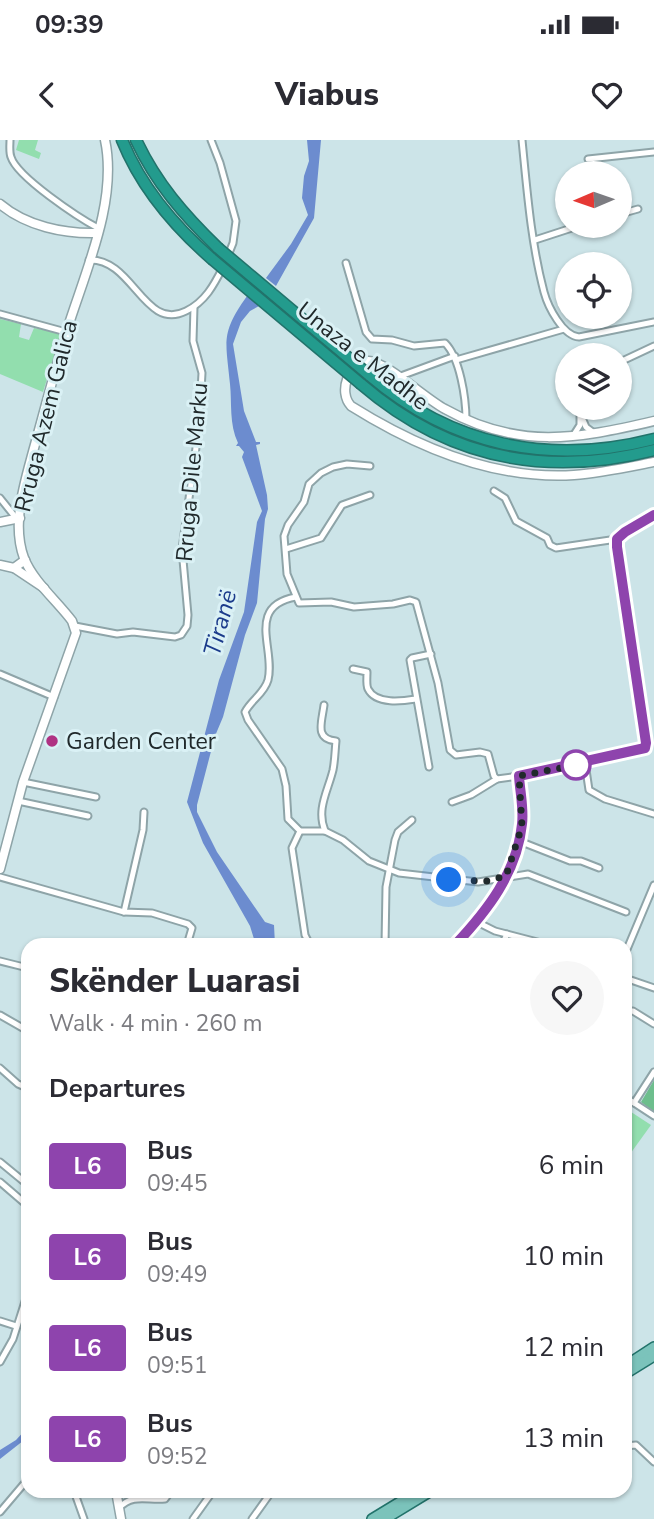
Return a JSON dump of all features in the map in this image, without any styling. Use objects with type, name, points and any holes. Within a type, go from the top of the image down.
[{"type":"highway","name":"Unaza e Madhe","points":[[122,140],[145,186],[212,259],[361,384],[424,428],[464,446],[535,462],[605,460],[654,450]]},
{"type":"highway","name":"Unaza e Madhe","points":[[136,140],[154,174],[178,209],[218,248],[400,400],[464,433],[510,446],[545,451],[583,451],[620,447],[654,439]]},
{"type":"main road","name":"Rruga Azem Galica","points":[[75,626],[25,560],[18,518],[66,332],[107,194],[106,145]]},
{"type":"main road","points":[[0,205],[39,225],[59,230],[98,231]]},
{"type":"main road","points":[[654,421],[571,437],[530,437],[500,432],[466,420],[427,398],[377,362],[362,362],[354,367],[347,379],[345,395],[347,402],[369,417],[426,445],[467,462],[511,472],[587,474],[654,462]]},
{"type":"main road","points":[[462,938],[499,892],[519,841],[523,814],[519,776],[645,748],[617,539],[654,515]]},
{"type":"main road","points":[[0,522],[18,518]]},
{"type":"main road","points":[[14,568],[25,560]]},
{"type":"main road","points":[[0,565],[14,568],[46,589]]},
{"type":"main road","points":[[0,869],[3,848],[23,782],[74,641],[75,626]]},
{"type":"main road","points":[[632,1361],[654,1347]]},
{"type":"main road","points":[[632,1370],[654,1356]]},
{"type":"main road","points":[[117,1498],[121,1519]]},
{"type":"main road","points":[[372,1519],[406,1498]]},
{"type":"main road","points":[[385,1519],[420,1498]]},
{"type":"street","points":[[10,140],[12,161],[26,176],[98,231]]},
{"type":"street","points":[[93,246],[103,260],[132,283],[150,307],[158,313],[172,316],[194,307],[209,293],[226,260],[233,243],[236,221],[211,140]]},
{"type":"street","points":[[522,140],[544,294],[555,313]]},
{"type":"street","points":[[588,159],[654,152]]},
{"type":"street","points":[[632,211],[638,209]]},
{"type":"street","points":[[535,240],[555,233]]},
{"type":"street","points":[[88,262],[115,269]]},
{"type":"street","points":[[346,263],[366,332],[372,339],[392,340],[414,346],[445,343],[455,358],[466,420]]},
{"type":"street","name":"Rruga Dile Marku","points":[[75,626],[117,634],[133,632],[181,635],[187,626],[182,567],[183,523],[199,426],[202,373],[193,341],[194,307]]},
{"type":"street","points":[[0,314],[66,332]]},
{"type":"street","points":[[632,326],[654,322]]},
{"type":"street","points":[[398,377],[455,358],[564,329],[569,335],[579,337],[619,329]]},
{"type":"street","points":[[632,356],[654,346]]},
{"type":"street","points":[[571,437],[580,425],[580,413],[586,427],[596,434]]},
{"type":"street","points":[[370,467],[347,464],[321,473],[309,484],[300,509],[288,525],[284,536],[287,574],[296,597],[299,603],[331,602],[354,607],[410,600],[416,602],[438,683],[450,750],[456,755],[480,752],[488,754],[497,779]]},
{"type":"street","points":[[494,491],[505,498],[516,521],[547,538],[550,545],[556,548],[617,539]]},
{"type":"street","points":[[286,549],[321,538],[342,505],[370,495]]},
{"type":"street","points":[[0,498],[18,518]]},
{"type":"street","points":[[296,597],[281,599],[271,611],[265,627],[269,671],[267,683],[245,712],[282,769],[288,819],[300,831],[325,831],[343,840],[369,861],[399,873],[459,881],[487,881],[528,874],[626,912]]},
{"type":"street","points":[[429,767],[410,660],[430,654]]},
{"type":"street","points":[[353,669],[367,672],[367,687],[379,698],[398,701],[416,699]]},
{"type":"street","points":[[0,674],[54,697]]},
{"type":"street","points":[[324,705],[321,729],[323,737],[336,741],[333,767],[323,799],[322,823],[325,831]]},
{"type":"street","points":[[585,763],[588,789],[605,799],[654,814]]},
{"type":"street","points":[[452,802],[471,795],[497,779],[519,776]]},
{"type":"street","points":[[23,782],[96,797]]},
{"type":"street","points":[[18,801],[88,816]]},
{"type":"street","points":[[124,912],[143,830],[144,812]]},
{"type":"street","points":[[385,938],[386,887],[398,832],[412,820]]},
{"type":"street","points":[[300,831],[292,848],[306,938]]},
{"type":"street","points":[[519,841],[570,862],[581,861],[599,868]]},
{"type":"street","points":[[0,877],[124,912],[152,914],[188,924],[192,928],[189,938]]},
{"type":"street","points":[[632,938],[654,886]]},
{"type":"street","points":[[477,922],[522,938]]},
{"type":"street","points":[[505,938],[507,934]]},
{"type":"street","points":[[0,961],[21,966]]},
{"type":"street","points":[[632,980],[654,988]]},
{"type":"street","points":[[632,1010],[654,1024]]},
{"type":"street","points":[[0,1015],[21,1027]]},
{"type":"street","points":[[0,1068],[21,1085]]},
{"type":"street","points":[[654,1072],[634,1103],[654,1116]]},
{"type":"street","points":[[0,1162],[21,1179]]},
{"type":"street","points":[[0,1182],[21,1201]]},
{"type":"street","points":[[0,1362],[10,1346],[21,1312]]},
{"type":"street","points":[[0,1321],[16,1326]]},
{"type":"street","points":[[632,1445],[636,1445],[654,1462]]},
{"type":"street","points":[[0,1513],[21,1488]]},
{"type":"street","points":[[76,1498],[84,1519]]},
{"type":"street","points":[[119,1508],[129,1500],[166,1498]]},
{"type":"street","points":[[193,1519],[208,1498]]},
{"type":"street","points":[[252,1519],[267,1498]]},
{"type":"green space","points":[[19,140],[38,140],[35,150],[41,153],[39,159],[16,150]]},
{"type":"green space","points":[[0,319],[21,324],[19,337],[29,340],[34,328],[61,333],[43,392],[0,374]]},
{"type":"green space","points":[[654,1080],[654,1112],[641,1102]]},
{"type":"green space","points":[[632,1113],[651,1125],[632,1151]]},
{"type":"water","points":[[307,140],[321,140],[314,218],[276,286],[266,278],[308,215],[302,198],[304,176],[309,161]]},
{"type":"water","points":[[247,296],[259,306],[250,311],[241,322],[233,344],[244,411],[256,442],[260,442],[256,445],[268,509],[257,603],[215,736],[197,812],[217,852],[265,922],[274,925],[275,938],[254,938],[250,926],[203,843],[187,802],[219,680],[244,612],[257,522],[262,511],[242,457],[244,452],[236,446],[238,443],[232,421],[227,338],[238,309]]},
{"type":"water","points":[[21,1435],[21,1442],[0,1459],[0,1450]]},
{"type":"bus line","name":"L6","points":[[462,938],[489,908],[512,862],[519,841],[523,814],[519,776],[645,748],[617,539],[654,515]]},
{"type":"place","name":"Garden Center","points":[[52,741]]},
{"type":"route","points":[[449,880],[487,881],[506,876],[522,826],[519,776],[576,765]]},
{"type":"water label","name":"Tiranë","points":[[220,623]]}]
